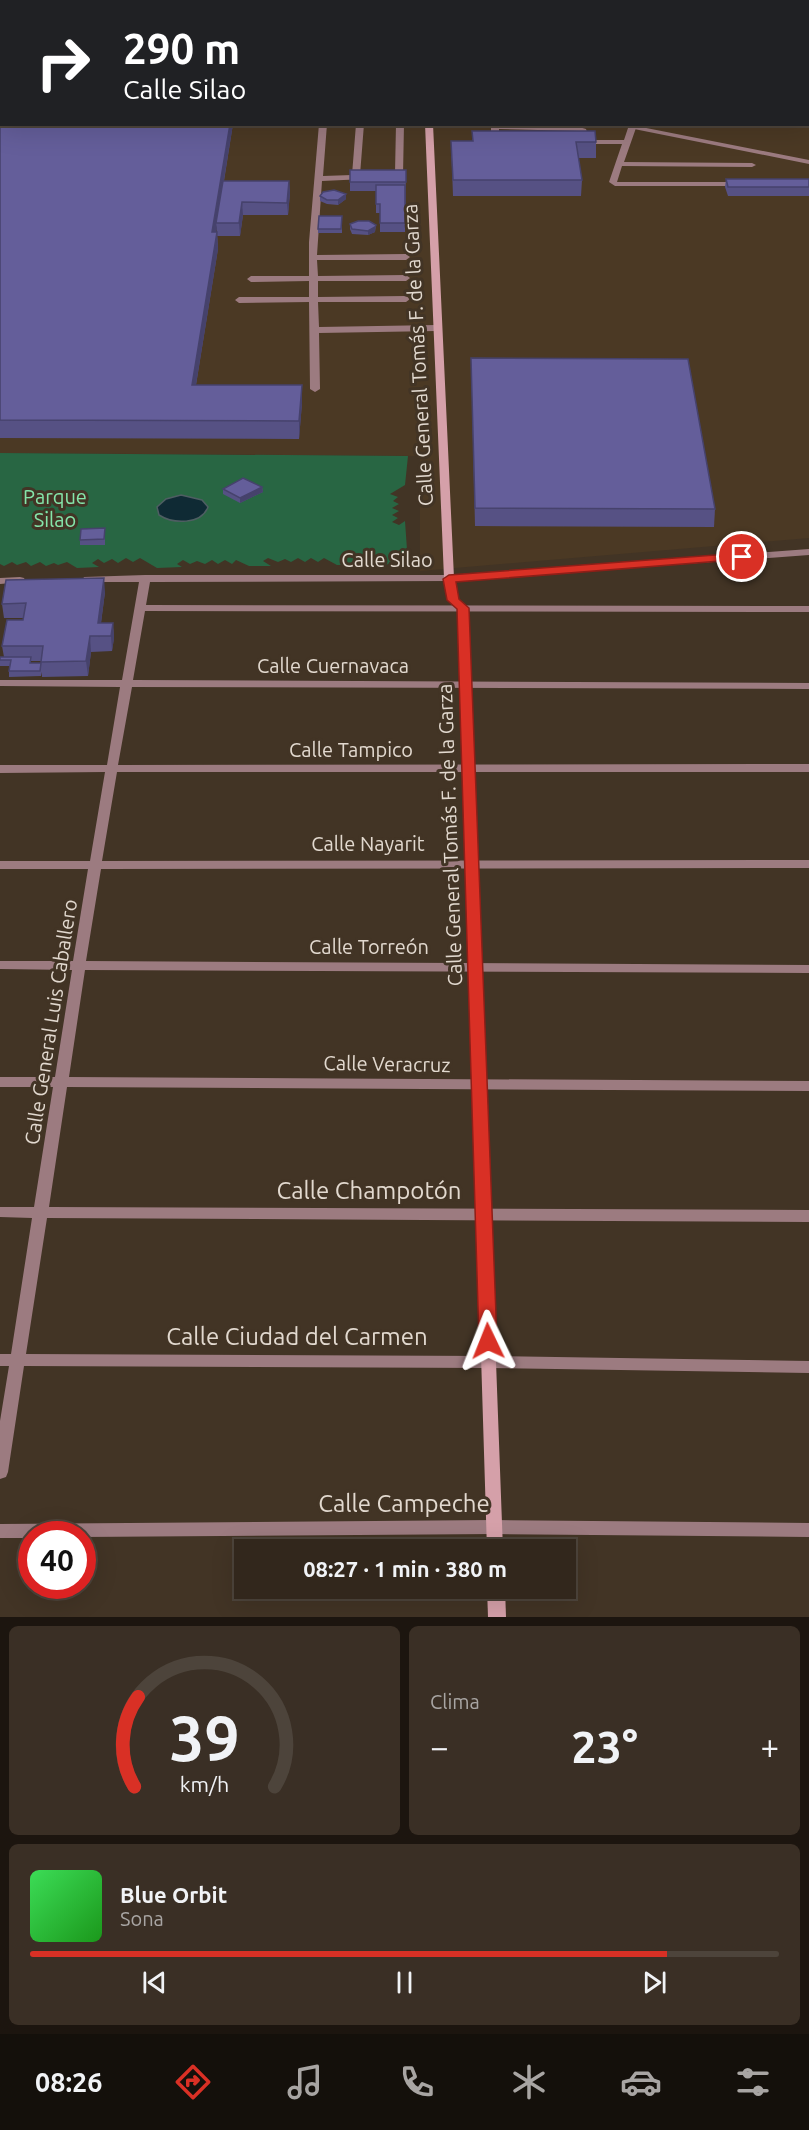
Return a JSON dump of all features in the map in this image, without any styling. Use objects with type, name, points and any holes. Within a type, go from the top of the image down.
[{"type":"street","points":[[315,389],[313,258],[323,126]]},
{"type":"street","points":[[356,177],[360,126]]},
{"type":"street","points":[[318,179],[399,175],[400,126]]},
{"type":"street","name":"Calle General Tomás F. de la Garza","points":[[429,126],[436,328],[449,579],[453,600],[463,608],[495,1539]]},
{"type":"street","points":[[622,126],[809,162]]},
{"type":"street","points":[[508,142],[495,141],[495,128],[579,129],[583,130],[587,142]]},
{"type":"street","points":[[632,128],[613,182],[615,184],[748,184]]},
{"type":"street","points":[[576,142],[627,142]]},
{"type":"street","points":[[619,164],[752,165]]},
{"type":"street","points":[[313,258],[406,257]]},
{"type":"street","points":[[251,279],[406,278]]},
{"type":"street","points":[[239,300],[406,299]]},
{"type":"street","points":[[314,330],[436,328]]},
{"type":"street","name":"Calle Silao","points":[[78,580],[145,578],[449,579],[809,552]]},
{"type":"street","name":"Calle General Luis Caballero","points":[[0,1472],[95,865],[145,578]]},
{"type":"street","points":[[0,581],[33,580]]},
{"type":"street","points":[[140,608],[809,609]]},
{"type":"street","name":"Calle Cuernavaca","points":[[0,683],[809,686]]},
{"type":"street","name":"Calle Tampico","points":[[0,769],[809,768]]},
{"type":"street","name":"Calle Nayarit","points":[[0,865],[809,864]]},
{"type":"street","name":"Calle Torreón","points":[[0,965],[809,969]]},
{"type":"street","name":"Calle Veracruz","points":[[0,1082],[809,1086]]},
{"type":"street","name":"Calle Champotón","points":[[0,1212],[809,1216]]},
{"type":"street","name":"Calle Ciudad del Carmen","points":[[0,1360],[489,1362],[809,1367]]},
{"type":"street","name":"Calle Campeche","points":[[0,1531],[494,1527],[809,1530]]},
{"type":"street","points":[[496,1599],[497,1617]]},
{"type":"shaded area","points":[[0,126],[809,126],[809,538],[420,571],[420,456],[0,453]]},
{"type":"green space","name":"Parque Silao","points":[[0,453],[408,456],[405,485],[390,494],[398,497],[393,501],[399,504],[392,508],[399,511],[392,515],[398,518],[392,522],[399,525],[405,521],[408,564],[337,565],[324,558],[318,562],[311,558],[305,562],[298,558],[291,562],[285,559],[278,562],[268,558],[263,561],[271,566],[249,566],[236,560],[232,564],[225,560],[218,564],[212,560],[205,564],[197,561],[190,564],[183,560],[177,564],[182,567],[157,568],[140,558],[133,562],[126,558],[118,563],[112,559],[104,563],[98,559],[92,563],[99,567],[77,568],[67,562],[46,566],[40,562],[31,566],[26,562],[17,565],[12,562],[4,566],[0,564]]},
{"type":"water","points":[[181,495],[202,500],[208,507],[204,513],[193,520],[172,520],[159,515],[157,507],[166,499]]},
{"type":"building","points":[[0,126],[230,126],[212,232],[217,232],[192,385],[302,385],[299,421],[0,420]]},
{"type":"building","points":[[472,131],[595,131],[596,142],[576,142],[582,180],[453,180],[451,141],[473,141]]},
{"type":"building","points":[[350,170],[406,170],[406,182],[350,182]]},
{"type":"building","points":[[726,179],[809,179],[809,187],[728,187]]},
{"type":"building","points":[[223,181],[289,181],[287,203],[242,202],[239,223],[216,223]]},
{"type":"building","points":[[376,185],[405,185],[405,223],[380,223],[380,204],[376,204]]},
{"type":"building","points":[[334,190],[346,194],[338,200],[327,200],[320,196],[323,192]]},
{"type":"building","points":[[319,216],[342,216],[341,229],[318,229]]},
{"type":"building","points":[[369,221],[376,225],[368,231],[352,229],[350,224]]},
{"type":"building","points":[[471,358],[688,359],[715,509],[475,508]]},
{"type":"building","points":[[243,478],[262,487],[240,498],[223,489]]},
{"type":"building","points":[[105,528],[104,539],[80,540],[81,529]]},
{"type":"building","points":[[104,578],[98,623],[113,623],[111,636],[90,636],[86,661],[41,662],[43,646],[2,646],[7,620],[23,620],[26,603],[2,604],[6,580]]},
{"type":"building","points":[[0,657],[31,657],[30,663],[41,663],[40,671],[9,671],[11,660],[0,660]]},
{"type":"route","points":[[488,1341],[463,608],[453,600],[449,579],[742,557]]}]
